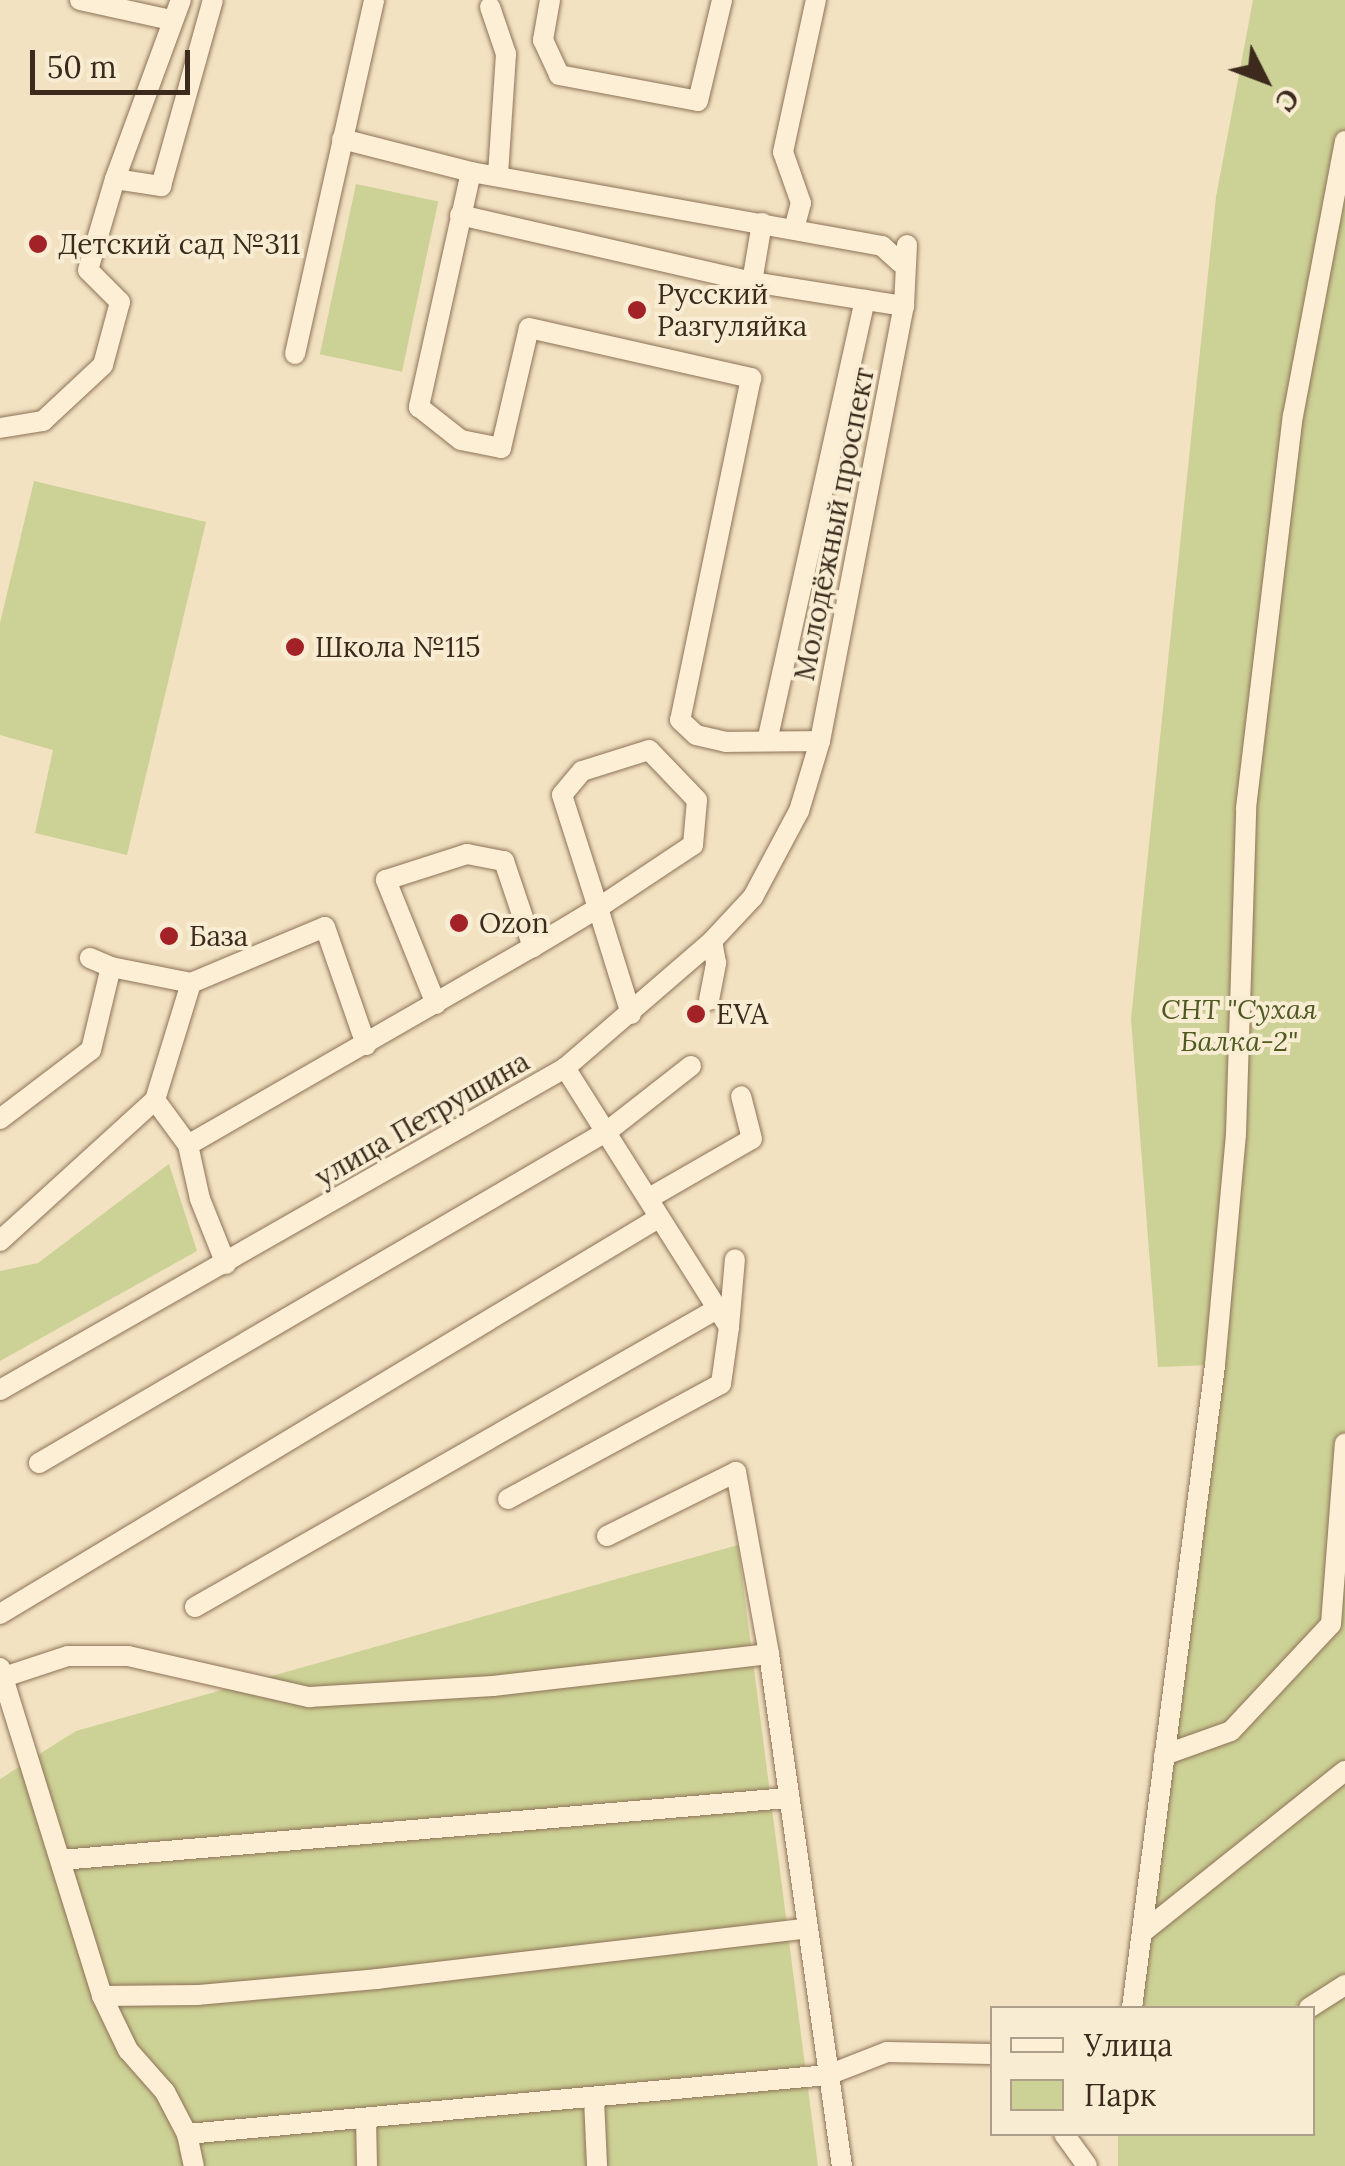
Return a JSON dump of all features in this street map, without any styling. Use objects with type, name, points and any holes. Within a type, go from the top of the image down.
[{"type":"street","points":[[80,0],[171,20]]},
{"type":"street","points":[[0,428],[42,421],[103,366],[120,302],[88,270],[115,178],[181,0]]},
{"type":"street","points":[[115,178],[161,186],[212,0]]},
{"type":"street","points":[[295,354],[374,0]]},
{"type":"street","points":[[550,0],[542,40],[559,75],[698,101],[722,0]]},
{"type":"street","points":[[342,139],[471,172],[794,229],[801,203],[783,152],[816,0]]},
{"type":"street","points":[[490,7],[506,54],[498,176]]},
{"type":"street","points":[[1132,2006],[1215,1365],[1231,1192],[1246,808],[1293,416],[1345,141]]},
{"type":"street","points":[[471,172],[419,407],[460,440],[501,448],[529,328],[751,378],[680,720],[696,735],[726,742],[768,737],[820,741]]},
{"type":"street","points":[[460,215],[752,282],[904,306]]},
{"type":"street","points":[[752,282],[762,224]]},
{"type":"street","name":"Молодёжный проспект","points":[[794,229],[904,254],[904,306],[820,741],[798,811]]},
{"type":"street","points":[[768,737],[866,300]]},
{"type":"street","points":[[188,1145],[533,947],[598,908],[693,844],[697,800],[649,750],[582,772],[562,795],[598,908],[630,1014]]},
{"type":"street","name":"улица Петрушина","points":[[0,1390],[565,1068],[712,942],[775,864],[798,811]]},
{"type":"street","points":[[436,1004],[386,880],[467,854],[504,861],[533,947]]},
{"type":"street","points":[[90,958],[191,983],[325,927],[366,1045]]},
{"type":"street","points":[[709,1000],[716,963],[712,942]]},
{"type":"street","points":[[0,1120],[91,1050],[110,966]]},
{"type":"street","points":[[0,1241],[155,1100],[191,983]]},
{"type":"street","points":[[39,1463],[609,1130],[691,1066]]},
{"type":"street","points":[[565,1068],[609,1130],[651,1197],[657,1219],[723,1318]]},
{"type":"street","points":[[651,1197],[752,1139],[741,1096]]},
{"type":"street","points":[[155,1100],[188,1145],[200,1199],[226,1264]]},
{"type":"street","points":[[0,1614],[657,1219]]},
{"type":"street","points":[[508,1500],[721,1384],[723,1318],[735,1259]]},
{"type":"street","points":[[195,1607],[723,1318]]},
{"type":"street","points":[[1164,1755],[1230,1731],[1331,1624],[1345,1444]]},
{"type":"street","points":[[607,1536],[736,1472],[769,1654],[804,1929],[842,2166]]},
{"type":"street","points":[[194,2166],[187,2134],[165,2092],[128,2050],[102,1996],[2,1673],[68,1656],[128,1656],[308,1697],[493,1686],[769,1654]]},
{"type":"street","points":[[1143,1932],[1345,1770]]},
{"type":"street","points":[[61,1860],[788,1798]]},
{"type":"street","points":[[102,1996],[342,1982],[804,1929]]},
{"type":"street","points":[[1311,2006],[1345,1985]]},
{"type":"street","points":[[187,2134],[828,2075],[887,2052],[990,2054]]},
{"type":"street","points":[[594,2099],[597,2166]]},
{"type":"street","points":[[366,2118],[368,2166]]},
{"type":"street","points":[[1065,2136],[1087,2166]]},
{"type":"green space","name":"СНТ \"Сухая Балка-2\"","points":[[1253,0],[1345,0],[1345,2166],[1118,2166],[1118,2136],[1315,2136],[1315,2006],[1132,2006],[1214,1365],[1158,1367],[1131,1019],[1216,197]]},
{"type":"green space","points":[[356,184],[438,201],[402,372],[320,354]]},
{"type":"green space","points":[[34,481],[206,522],[127,855],[35,833],[53,750],[0,735],[0,623]]},
{"type":"green space","points":[[169,1164],[197,1251],[0,1361],[0,1271],[38,1263]]},
{"type":"green space","points":[[738,1545],[818,2166],[0,2166],[0,1779],[76,1731]]},
{"type":"place","name":"Детский сад №311","points":[[38,244]]},
{"type":"place","name":"Русский Разгуляйка","points":[[637,310]]},
{"type":"place","name":"Школа №115","points":[[295,647]]},
{"type":"place","name":"Ozon","points":[[459,923]]},
{"type":"place","name":"База","points":[[169,936]]},
{"type":"place","name":"EVA","points":[[696,1014]]}]
